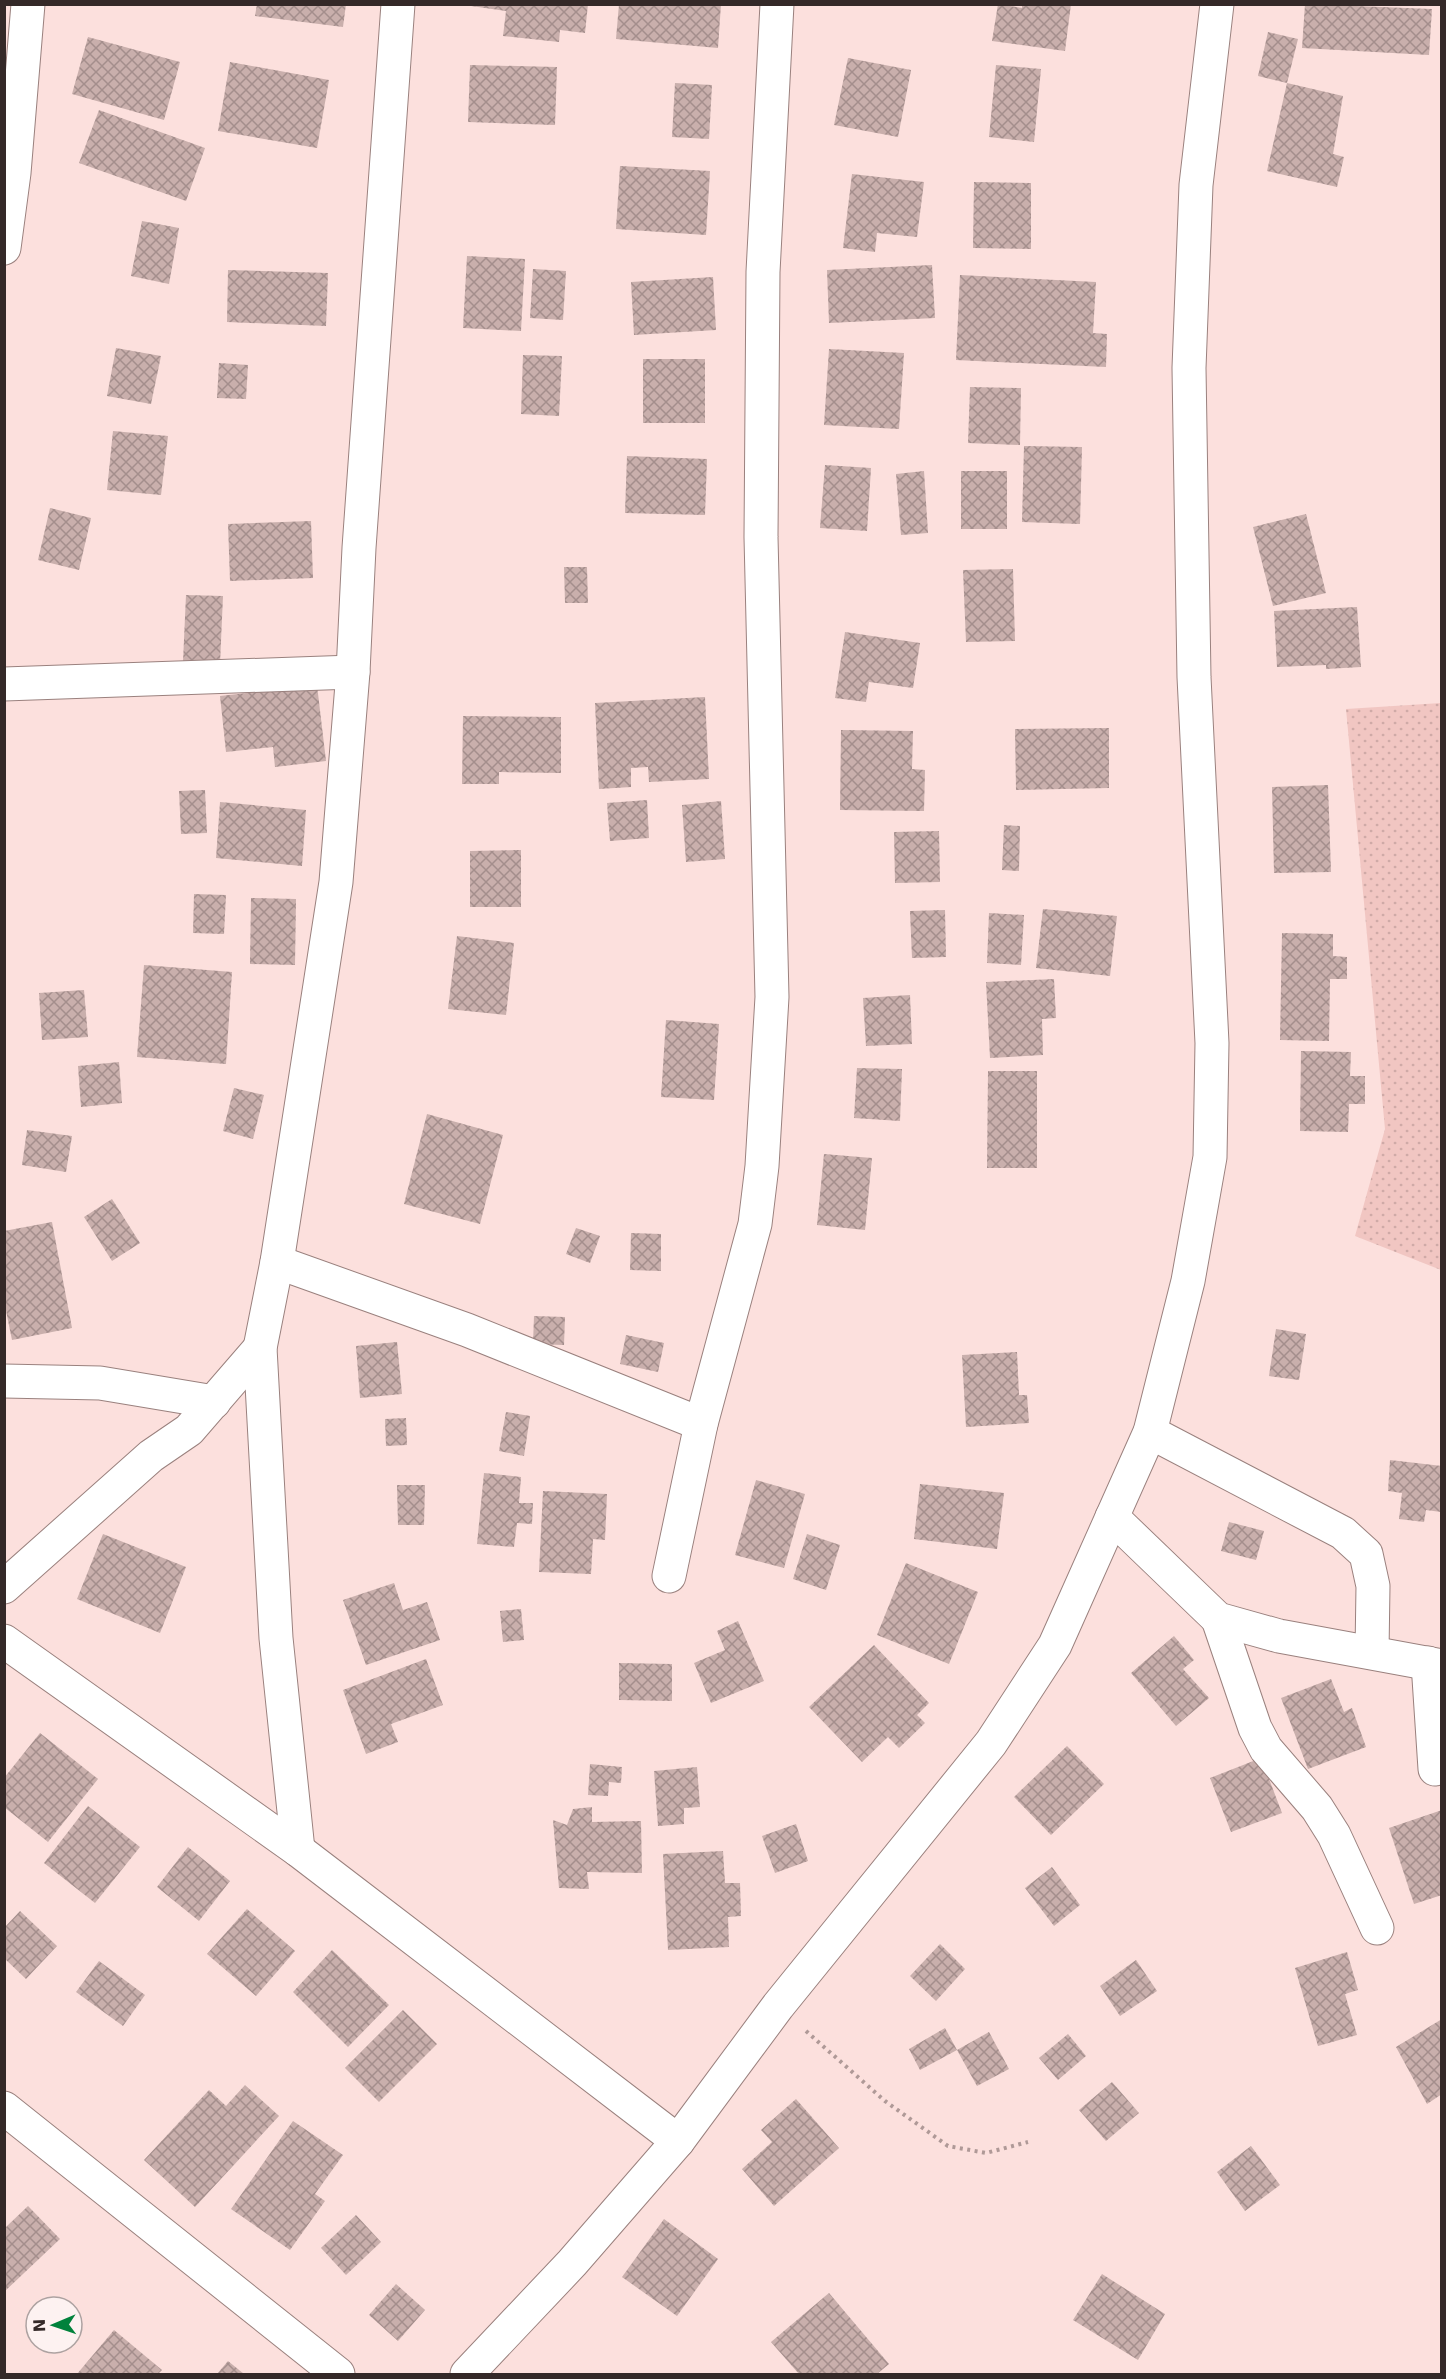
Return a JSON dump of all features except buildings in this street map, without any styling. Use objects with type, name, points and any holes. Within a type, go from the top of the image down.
[{"type":"street","points":[[4,248],[14,172],[28,4]]},
{"type":"street","points":[[298,1850],[276,1638],[260,1348],[277,1262],[336,882],[353,672],[359,548],[398,4]]},
{"type":"street","points":[[669,1576],[701,1424],[755,1224],[762,1166],[772,997],[761,525],[763,272],[777,4]]},
{"type":"street","points":[[467,2374],[572,2264],[678,2141],[778,2006],[992,1743],[1055,1645],[1150,1432],[1188,1281],[1210,1157],[1212,1042],[1194,677],[1189,368],[1196,185],[1217,4]]},
{"type":"street","points":[[4,684],[353,672]]},
{"type":"street","points":[[277,1262],[467,1330],[701,1424]]},
{"type":"street","points":[[4,1587],[152,1456],[189,1430],[260,1348]]},
{"type":"street","points":[[4,1381],[100,1383],[214,1402]]},
{"type":"street","points":[[1150,1432],[1343,1533],[1366,1554],[1372,1586],[1372,1652]]},
{"type":"street","points":[[1112,1517],[1218,1619],[1255,1728],[1266,1749],[1317,1808],[1334,1835],[1377,1928]]},
{"type":"street","points":[[1218,1619],[1279,1636],[1435,1665],[1435,1769]]},
{"type":"street","points":[[4,1641],[298,1850],[678,2141]]},
{"type":"street","points":[[4,2108],[338,2374]]},
{"type":"path","points":[[778,2006],[885,2101],[948,2146],[986,2153],[1028,2142]]},
{"type":"shaded area","points":[[1442,703],[1441,1270],[1355,1236],[1385,1129],[1346,709]]}]
